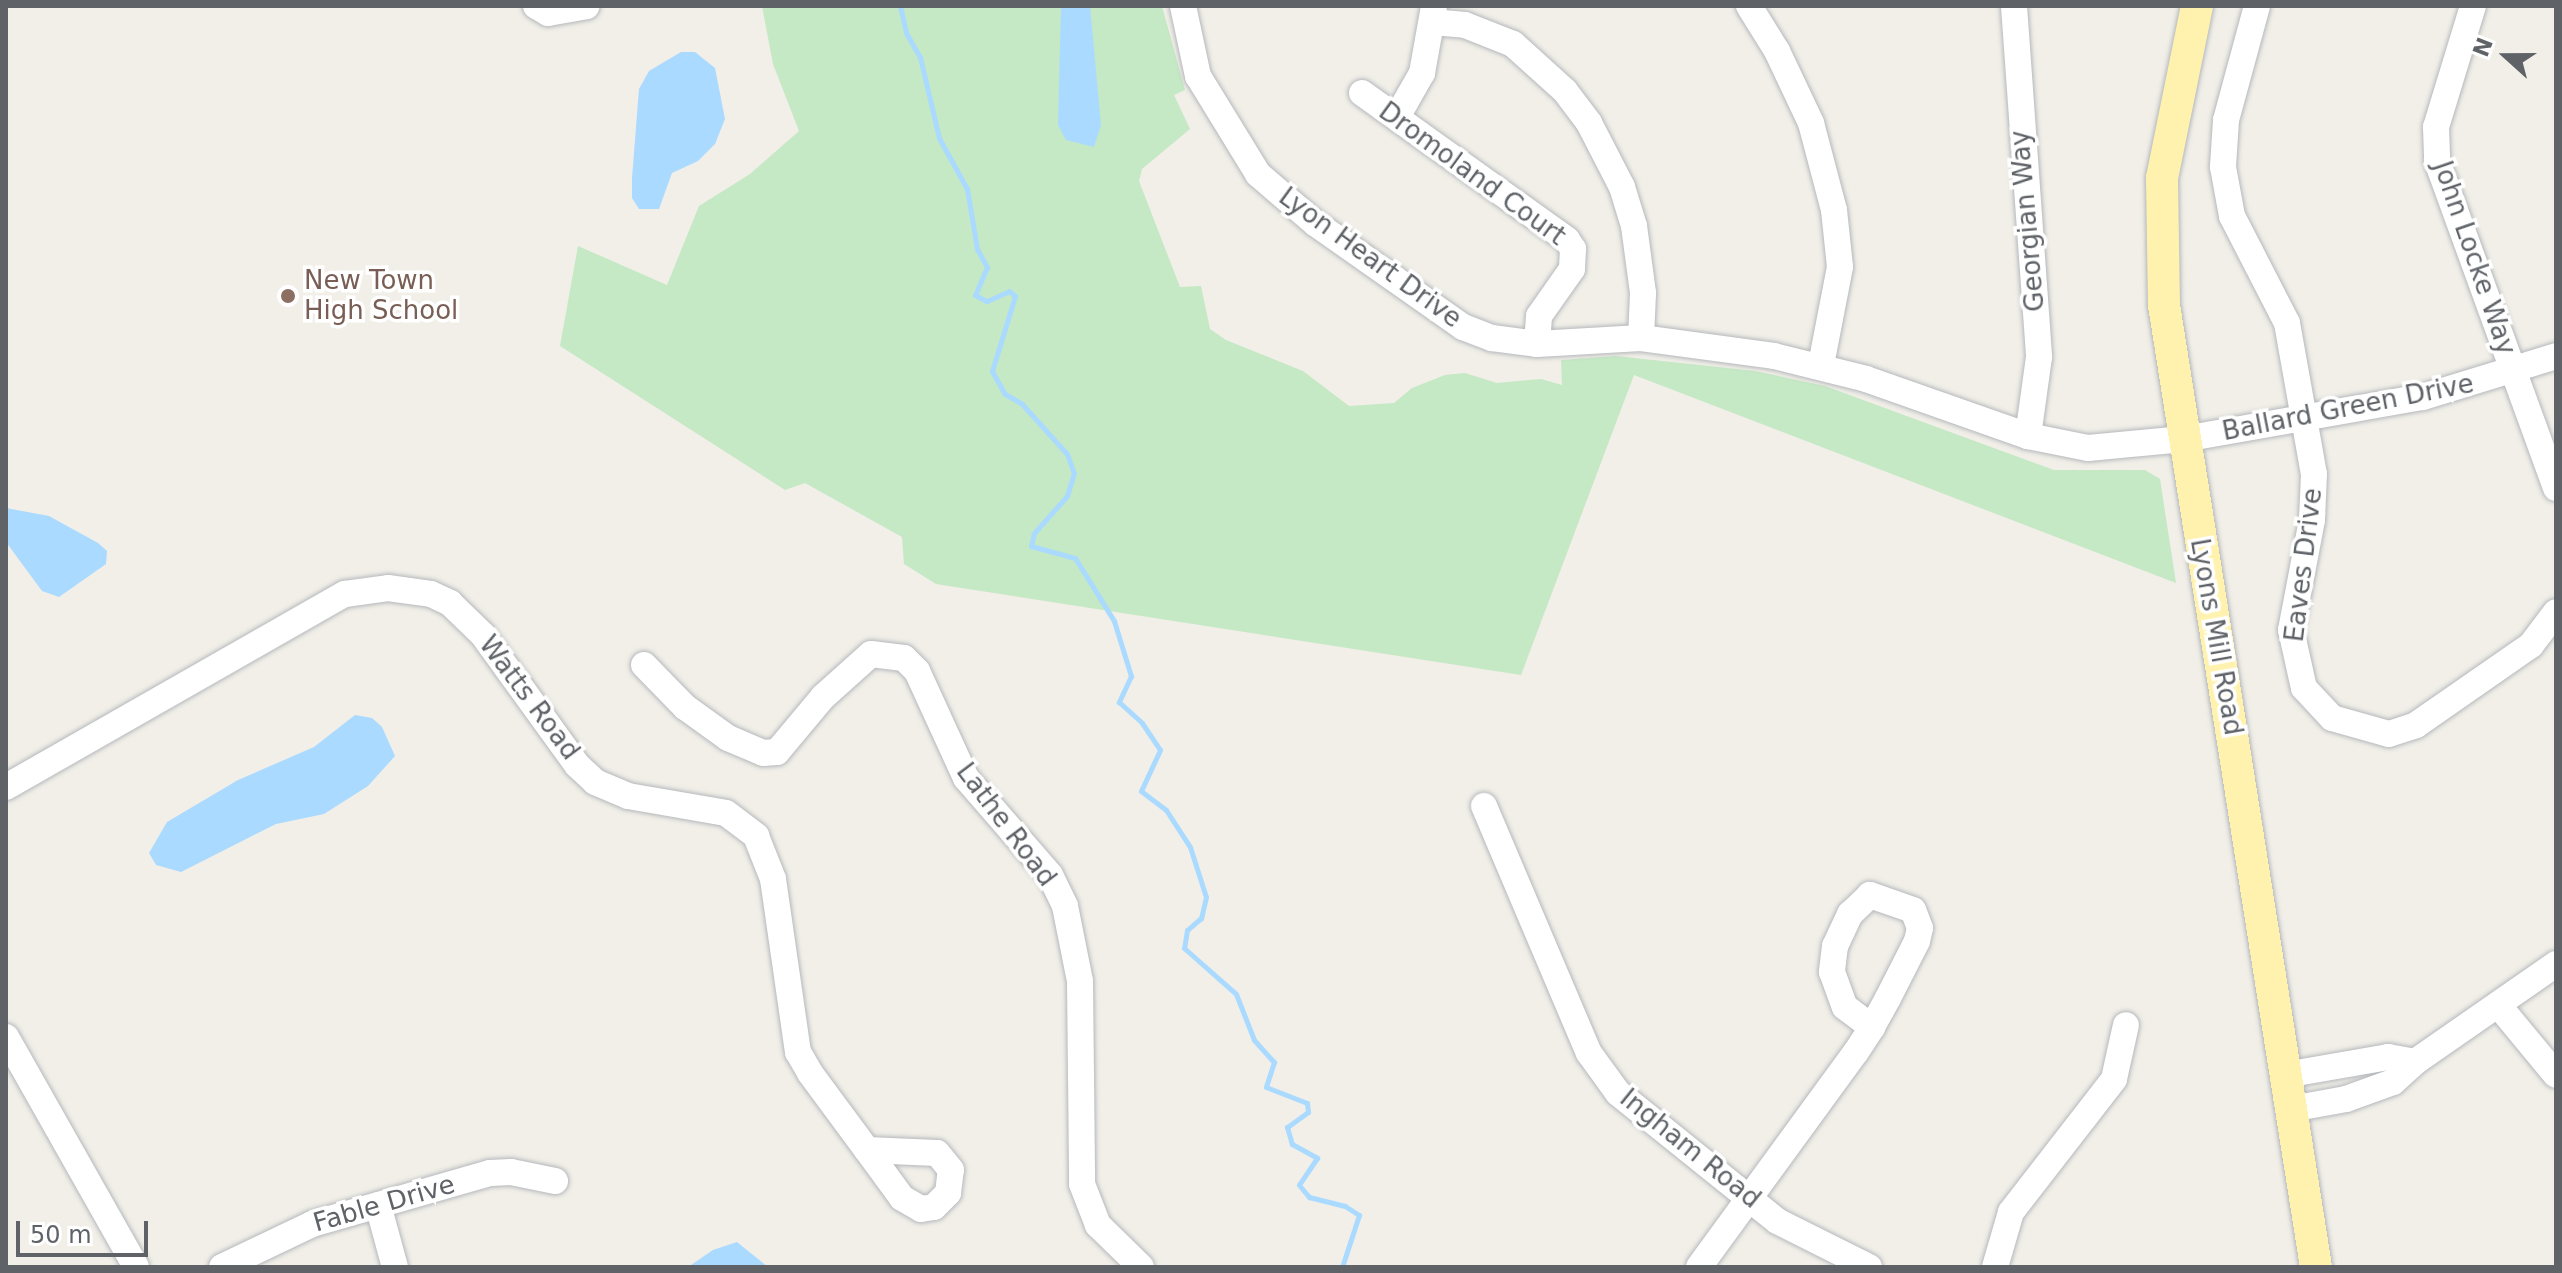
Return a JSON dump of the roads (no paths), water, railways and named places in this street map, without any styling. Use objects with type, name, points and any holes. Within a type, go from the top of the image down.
[{"type":"main road","name":"Lyons Mill Road","points":[[2197,6],[2162,178],[2164,305],[2316,1267]]},
{"type":"street","points":[[536,6],[548,13],[586,6]]},
{"type":"street","name":"Lyon Heart Drive","points":[[1183,6],[1198,76],[1258,174],[1315,223],[1463,327],[1492,338],[1537,344],[1641,338],[1821,365],[2028,436],[2088,448],[2184,439]]},
{"type":"street","points":[[1749,6],[1800,97],[1834,210],[1840,267],[1821,365]]},
{"type":"street","name":"Georgian Way","points":[[2014,6],[2039,357],[2028,436]]},
{"type":"street","name":"Eaves Drive","points":[[2257,6],[2226,120],[2223,167],[2232,216],[2287,323],[2304,418],[2314,494],[2291,630],[2293,659],[2304,688],[2332,718],[2389,734],[2416,725],[2531,645],[2556,612]]},
{"type":"street","name":"John Locke Way","points":[[2473,6],[2441,110],[2435,146],[2514,372]]},
{"type":"street","points":[[1397,117],[1422,73],[1433,14],[1513,44],[1565,91],[1589,123],[1622,187],[1634,226],[1643,293],[1641,338]]},
{"type":"street","name":"Dromoland Court","points":[[1362,93],[1557,231],[1573,249],[1572,269],[1539,316],[1537,344]]},
{"type":"street","name":"Ballard Green Drive","points":[[2184,439],[2423,397],[2514,372],[2556,356]]},
{"type":"street","points":[[2514,372],[2556,488]]},
{"type":"street","name":"Watts Road","points":[[6,787],[345,594],[388,588],[431,594],[450,603],[483,635],[577,765],[595,782],[628,796],[726,813],[756,836],[773,879],[798,1052],[867,1150]]},
{"type":"street","name":"Lathe Road","points":[[644,665],[685,707],[728,738],[763,753],[777,752],[823,697],[871,654],[904,658],[917,671],[966,778],[1050,875],[1065,906],[1080,981],[1082,1184],[1098,1225],[1141,1267]]},
{"type":"street","name":"Ingham Road","points":[[1484,806],[1601,1071],[1641,1112],[1751,1199],[1805,1238],[1869,1267]]},
{"type":"street","points":[[1699,1267],[1751,1199],[1872,1027],[1920,928],[1913,910],[1870,895],[1850,914],[1835,946],[1832,972],[1845,1007],[1872,1027]]},
{"type":"street","points":[[2291,1109],[2346,1099],[2393,1082],[2415,1062],[2556,964]]},
{"type":"street","points":[[2499,1006],[2556,1075]]},
{"type":"street","points":[[1995,1267],[2011,1212],[2114,1079],[2126,1025]]},
{"type":"street","points":[[6,1037],[136,1267]]},
{"type":"street","points":[[2285,1075],[2388,1057],[2415,1062]]},
{"type":"street","name":"Fable Drive","points":[[222,1267],[282,1235],[490,1173],[533,1174],[555,1181]]},
{"type":"street","points":[[378,1205],[395,1267]]},
{"type":"water","points":[[1061,6],[1090,6],[1101,125],[1094,147],[1066,140],[1058,125]]},
{"type":"water","points":[[681,52],[695,52],[715,68],[725,119],[715,144],[698,161],[672,173],[659,209],[639,209],[632,198],[632,178],[639,89],[649,71]]},
{"type":"water","points":[[6,508],[49,516],[98,543],[107,551],[106,564],[59,597],[42,591],[6,542]]},
{"type":"water","points":[[355,715],[372,718],[382,727],[395,756],[368,786],[324,814],[276,824],[181,872],[156,865],[149,853],[167,822],[238,780],[314,747]]},
{"type":"water","points":[[737,1242],[768,1267],[688,1267],[713,1250]]},
{"type":"waterway","points":[[900,6],[906,33],[920,57],[939,138],[967,189],[977,249],[987,267],[975,295],[987,301],[1009,291],[1015,296],[992,371],[1005,394],[1022,404],[1067,454],[1074,473],[1067,496],[1034,533],[1031,546],[1075,558],[1114,621],[1131,676],[1119,702],[1142,723],[1160,750],[1141,791],[1166,810],[1190,847],[1206,897],[1201,918],[1187,930],[1184,948],[1236,994],[1254,1040],[1274,1062],[1266,1087],[1307,1103],[1308,1112],[1287,1127],[1292,1144],[1317,1158],[1299,1185],[1309,1197],[1345,1206],[1359,1215],[1342,1267]]},
{"type":"place","name":"New Town High School","points":[[288,296]]}]
